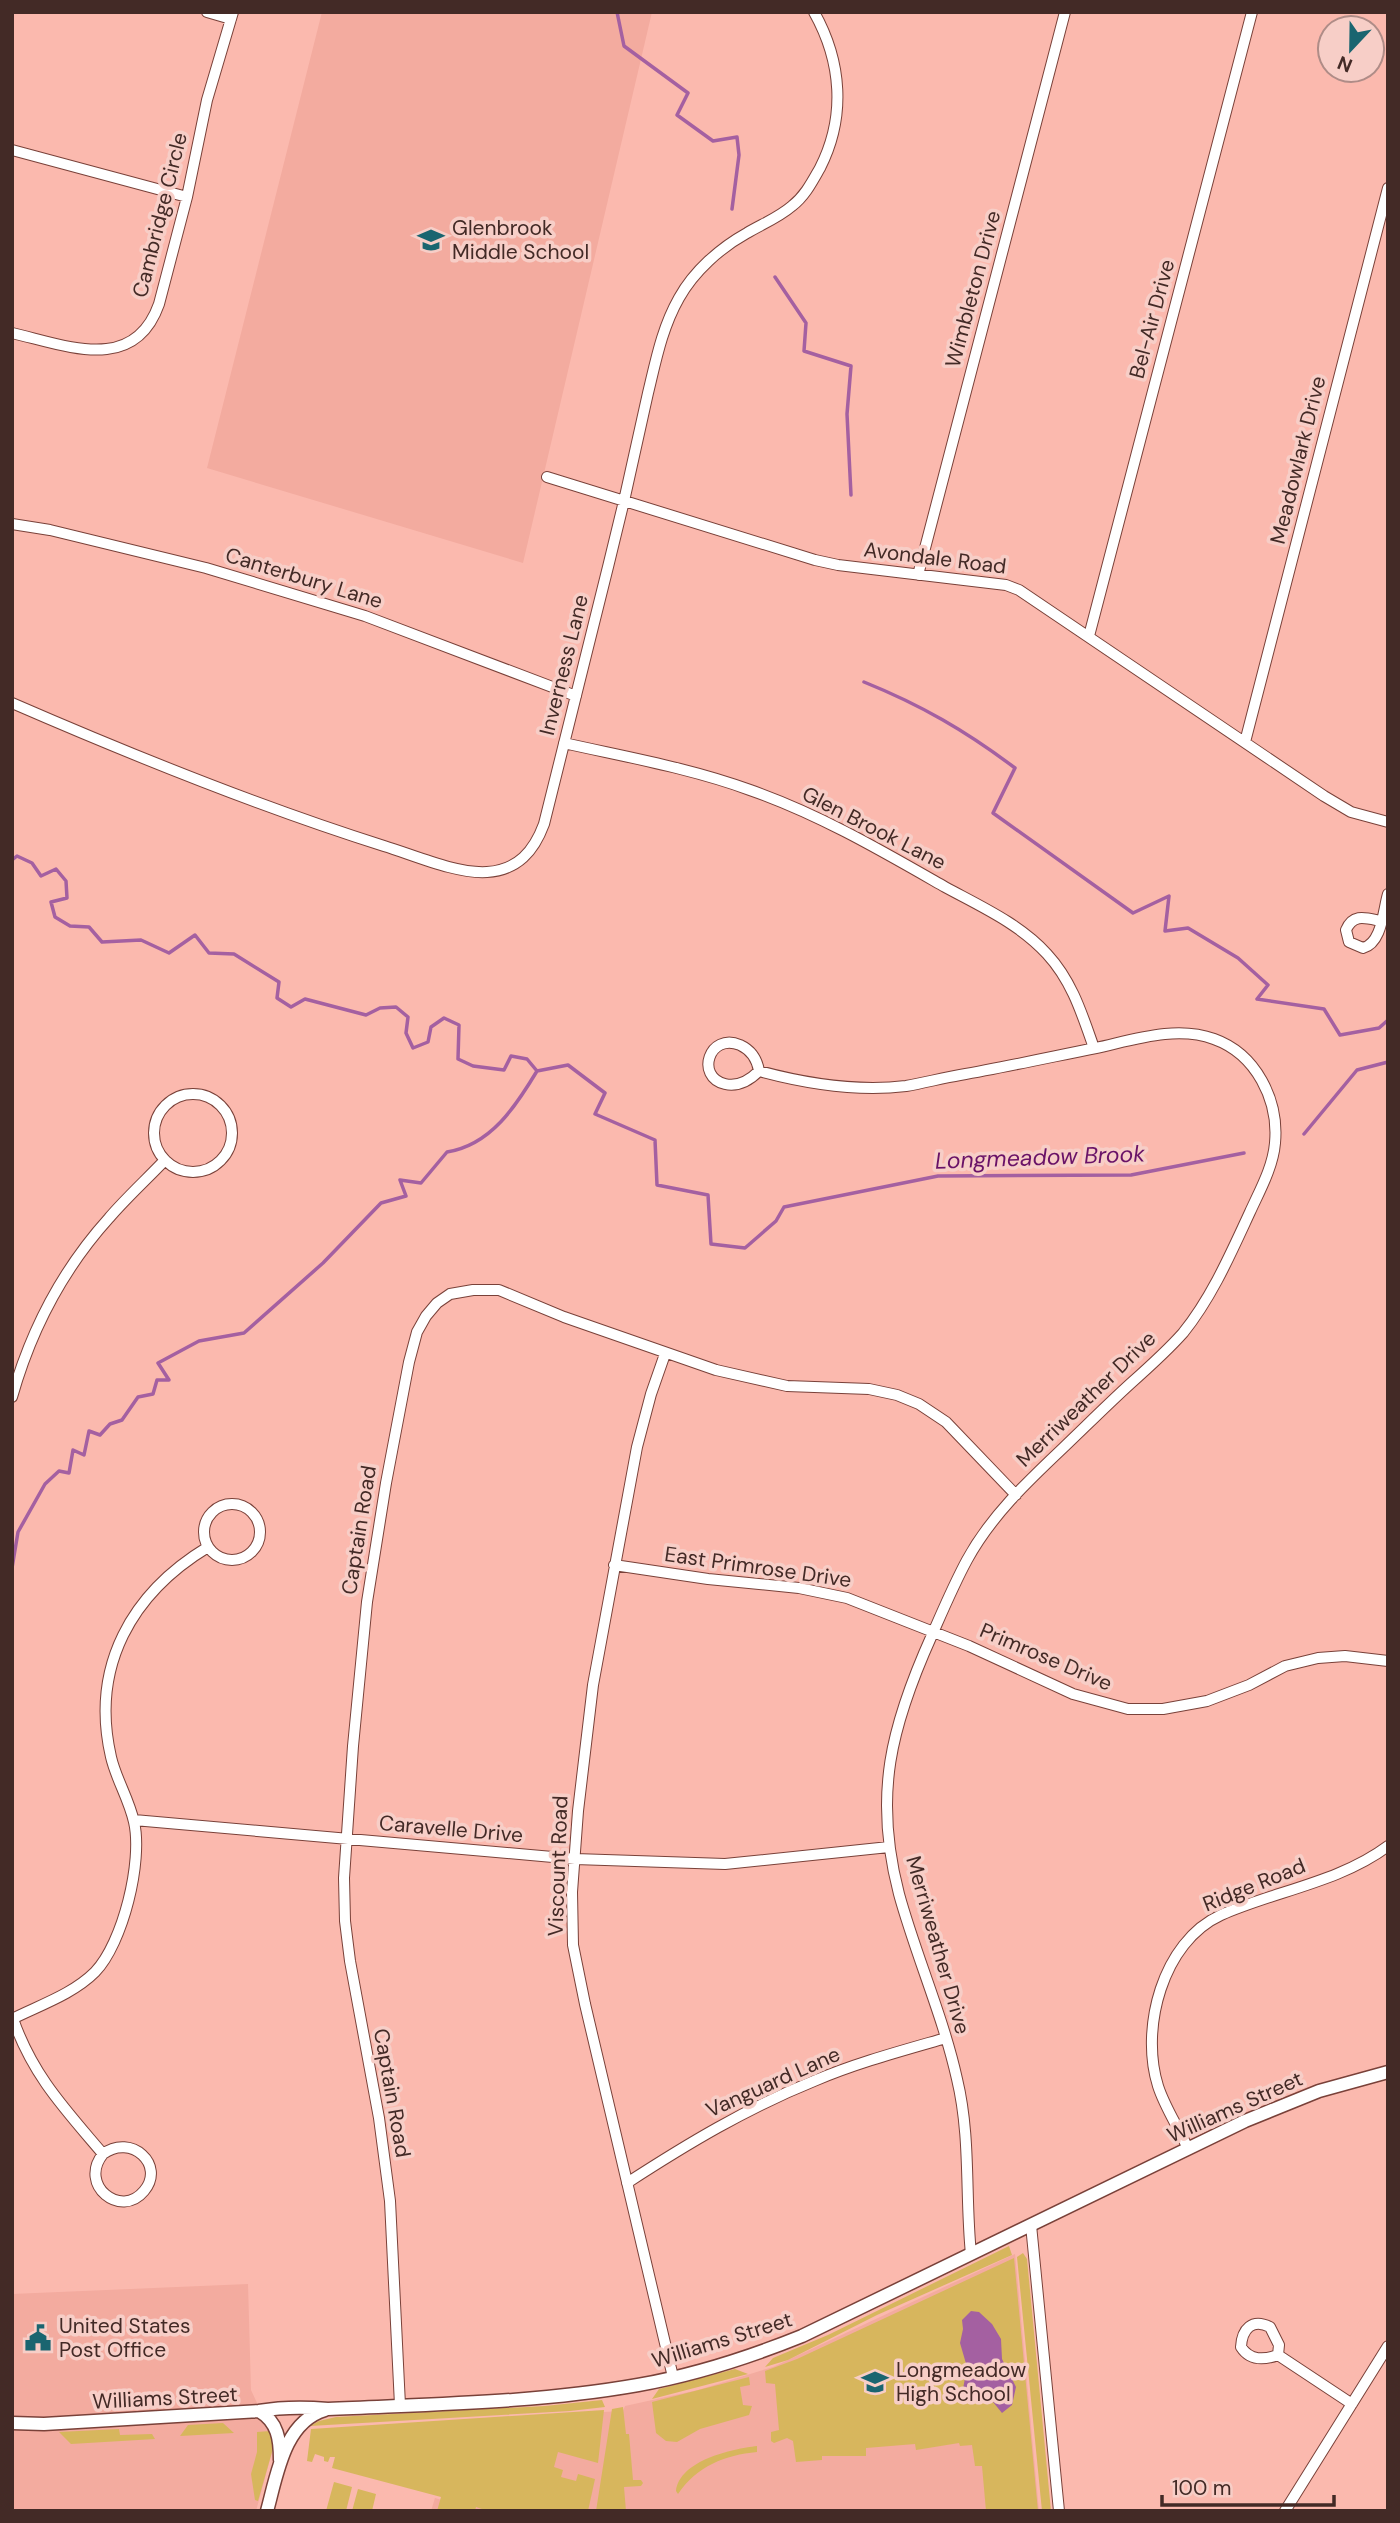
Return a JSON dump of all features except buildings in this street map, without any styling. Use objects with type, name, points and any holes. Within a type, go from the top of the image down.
[{"type":"main road","name":"Williams Street","points":[[12,2423],[44,2424],[305,2407],[328,2409],[581,2394],[673,2377],[751,2355],[802,2336],[1286,2104],[1319,2091],[1388,2072]]},
{"type":"main road","points":[[267,2511],[280,2464],[300,2426],[315,2413],[328,2409]]},
{"type":"main road","points":[[259,2412],[270,2420],[276,2429],[280,2444],[280,2464]]},
{"type":"street","points":[[207,12],[232,15]]},
{"type":"street","name":"Inverness Lane","points":[[12,703],[120,750],[239,797],[454,867],[488,872],[509,866],[533,849],[544,824],[624,501],[660,342],[671,312],[682,292],[717,254],[745,234],[782,214],[801,198],[814,180],[833,138],[839,100],[837,76],[827,36],[814,12]]},
{"type":"street","name":"Wimbleton Drive","points":[[918,575],[1065,12]]},
{"type":"street","name":"Bel-Air Drive","points":[[1089,636],[1252,12]]},
{"type":"street","name":"Cambridge Circle","points":[[12,333],[102,351],[135,339],[152,320],[187,197],[207,100],[232,15]]},
{"type":"street","points":[[12,150],[187,197]]},
{"type":"street","name":"Meadowlark Drive","points":[[1245,742],[1388,188]]},
{"type":"street","name":"Avondale Road","points":[[547,477],[814,561],[1012,587],[1026,593],[1345,809],[1388,822]]},
{"type":"street","name":"Canterbury Lane","points":[[12,524],[50,530],[206,568],[365,616],[576,696]]},
{"type":"street","name":"Glen Brook Lane","points":[[564,743],[676,768],[767,796],[861,838],[1004,920],[1038,945],[1060,969],[1073,989],[1094,1048]]},
{"type":"street","points":[[1381,920],[1388,894]]},
{"type":"street","name":"Merriweather Drive","points":[[760,1071],[835,1086],[891,1087],[1172,1033],[1199,1035],[1222,1043],[1247,1062],[1264,1085],[1273,1108],[1274,1152],[1219,1276],[1182,1333],[1016,1495],[977,1542],[904,1699],[891,1748],[886,1809],[890,1847],[905,1915],[956,2074],[965,2121],[971,2254]]},
{"type":"street","points":[[733,1043],[751,1052],[760,1071],[737,1085],[721,1083],[710,1073],[709,1059],[718,1045],[733,1043]]},
{"type":"street","points":[[185,1094],[195,1094],[206,1096],[223,1107],[228,1115],[232,1135],[230,1145],[220,1161],[202,1171],[192,1172],[173,1166],[165,1160],[159,1152],[154,1132],[156,1121],[167,1104],[185,1094]]},
{"type":"street","points":[[12,1397],[38,1324],[63,1277],[110,1217],[165,1160]]},
{"type":"street","name":"Captain Road","points":[[400,2405],[390,2201],[379,2119],[347,1940],[344,1899],[345,1839],[367,1602],[409,1362],[417,1332],[426,1316],[437,1303],[450,1294],[473,1290],[499,1290],[665,1354],[728,1373],[787,1386],[869,1389],[897,1395],[919,1404],[946,1422],[1016,1495]]},
{"type":"street","name":"Viscount Road","points":[[665,1354],[637,1447],[593,1685],[578,1811],[572,1922],[576,1965],[673,2377]]},
{"type":"street","points":[[234,1504],[242,1506],[258,1522],[258,1542],[245,1558],[224,1559],[208,1547],[205,1525],[213,1511],[219,1507],[234,1504]]},
{"type":"street","points":[[103,2154],[39,2076],[12,2019],[72,1989],[93,1974],[108,1955],[127,1908],[132,1887],[136,1833],[134,1820],[111,1759],[106,1731],[106,1703],[114,1660],[120,1641],[141,1603],[168,1575],[208,1547]]},
{"type":"street","name":"East Primrose Drive","points":[[614,1565],[831,1594],[875,1607],[933,1632]]},
{"type":"street","name":"Primrose Drive","points":[[933,1632],[1073,1694],[1116,1707],[1146,1710],[1207,1701],[1301,1662],[1345,1656],[1388,1661]]},
{"type":"street","name":"Caravelle Drive","points":[[134,1820],[575,1859],[724,1864],[890,1847]]},
{"type":"street","name":"Ridge Road","points":[[1188,2149],[1159,2087],[1154,2062],[1155,2013],[1160,1992],[1175,1959],[1199,1930],[1219,1916],[1353,1866],[1388,1846]]},
{"type":"street","name":"Vanguard Lane","points":[[627,2183],[714,2129],[789,2091],[855,2066],[946,2038]]},
{"type":"street","points":[[121,2146],[139,2151],[148,2161],[151,2174],[144,2191],[129,2201],[117,2201],[106,2196],[95,2176],[97,2164],[103,2154],[121,2146]]},
{"type":"street","points":[[1031,2225],[1059,2511]]},
{"type":"street","points":[[1285,2511],[1388,2346]]},
{"type":"street","points":[[1279,2355],[1352,2404]]},
{"type":"shaded area","name":"Glenbrook Middle School","points":[[322,12],[652,12],[523,563],[207,468]]},
{"type":"shaded area","points":[[1009,2246],[1012,2255],[877,2315],[788,2360],[765,2367],[773,2358],[828,2335]]},
{"type":"shaded area","points":[[1023,2253],[1027,2259],[1051,2511],[1042,2511],[1017,2257]]},
{"type":"shaded area","name":"Longmeadow High School","points":[[1015,2254],[1039,2511],[431,2511],[435,2498],[449,2502],[603,2412],[623,2411],[625,2406],[698,2390],[773,2367]]},
{"type":"shaded area","points":[[1014,2258],[1038,2511],[986,2511],[982,2466],[975,2466],[972,2445],[960,2446],[959,2443],[916,2450],[915,2444],[866,2448],[866,2456],[822,2456],[822,2460],[796,2462],[793,2441],[787,2438],[774,2443],[771,2441],[771,2432],[779,2430],[775,2384],[766,2383],[765,2371],[797,2359]]},
{"type":"shaded area","points":[[248,2284],[251,2390],[274,2445],[256,2511],[12,2511],[12,2294]]},
{"type":"shaded area","points":[[971,2311],[979,2312],[992,2324],[1001,2339],[1002,2359],[1016,2387],[1012,2405],[1002,2413],[993,2402],[970,2400],[963,2389],[967,2367],[960,2343],[962,2320]]},
{"type":"shaded area","points":[[735,2369],[748,2374],[652,2399],[659,2389]]},
{"type":"shaded area","points":[[749,2377],[750,2385],[740,2387],[743,2405],[752,2406],[749,2415],[700,2429],[677,2442],[666,2441],[656,2433],[652,2402]]},
{"type":"shaded area","points":[[602,2400],[605,2407],[570,2411],[310,2426],[336,2417],[545,2406]]},
{"type":"shaded area","points":[[623,2407],[626,2434],[629,2434],[633,2480],[641,2480],[643,2483],[641,2486],[624,2487],[626,2511],[596,2511],[612,2409]]},
{"type":"shaded area","points":[[604,2410],[598,2463],[558,2452],[554,2467],[563,2470],[561,2477],[576,2481],[578,2474],[595,2479],[588,2511],[488,2511],[476,2507],[475,2511],[437,2511],[441,2497],[332,2468],[335,2457],[330,2457],[328,2462],[324,2461],[324,2457],[315,2454],[312,2462],[307,2461],[311,2429]]},
{"type":"shaded area","points":[[223,2423],[234,2433],[180,2436],[188,2425]]},
{"type":"shaded area","points":[[119,2429],[120,2435],[152,2434],[155,2439],[71,2444],[59,2432]]},
{"type":"shaded area","points":[[270,2431],[274,2445],[258,2501],[255,2500],[251,2474],[257,2452],[257,2432]]},
{"type":"shaded area","points":[[757,2446],[757,2452],[723,2459],[703,2469],[678,2494],[676,2491],[687,2471],[697,2464],[721,2453]]},
{"type":"shaded area","points":[[334,2482],[352,2487],[346,2511],[326,2511]]},
{"type":"shaded area","points":[[358,2489],[376,2494],[372,2511],[352,2511]]},
{"type":"waterway","points":[[617,12],[624,46],[688,93],[677,115],[713,141],[737,137],[739,155],[732,209]]},
{"type":"waterway","points":[[775,277],[806,323],[804,351],[851,366],[847,414],[851,495]]},
{"type":"waterway","points":[[864,682],[943,720],[1015,768],[993,813],[1133,913],[1169,896],[1165,931],[1188,928],[1238,958],[1268,985],[1257,999],[1324,1009],[1340,1035],[1379,1028],[1388,1020]]},
{"type":"waterway","name":"Longmeadow Brook","points":[[12,860],[17,856],[32,863],[41,876],[56,869],[66,881],[67,898],[51,902],[55,917],[70,926],[89,927],[102,942],[141,940],[169,953],[195,935],[209,953],[234,954],[279,982],[277,998],[291,1007],[305,999],[366,1015],[380,1008],[396,1007],[408,1017],[406,1033],[413,1048],[428,1042],[431,1027],[444,1018],[459,1025],[458,1059],[473,1066],[504,1070],[511,1056],[527,1059],[537,1071],[568,1065],[605,1093],[595,1114],[655,1140],[657,1185],[708,1195],[711,1244],[745,1248],[776,1221],[784,1207],[938,1176],[1131,1175],[1244,1153]]},
{"type":"waterway","name":"Longmeadow Brook","points":[[1304,1134],[1357,1070],[1388,1062]]},
{"type":"waterway","points":[[12,1568],[18,1532],[45,1484],[59,1471],[69,1473],[73,1450],[84,1455],[89,1431],[100,1435],[110,1424],[122,1420],[138,1397],[153,1394],[157,1380],[169,1380],[158,1363],[199,1341],[244,1333],[323,1263],[381,1203],[406,1196],[400,1180],[421,1183],[447,1152],[463,1148],[489,1133],[511,1110],[537,1071]]},
{"type":"place","name":"Glenbrook Middle School","points":[[431,240]]},
{"type":"place","name":"United States Post Office","points":[[38,2338]]},
{"type":"place","name":"Longmeadow High School","points":[[875,2382]]}]
